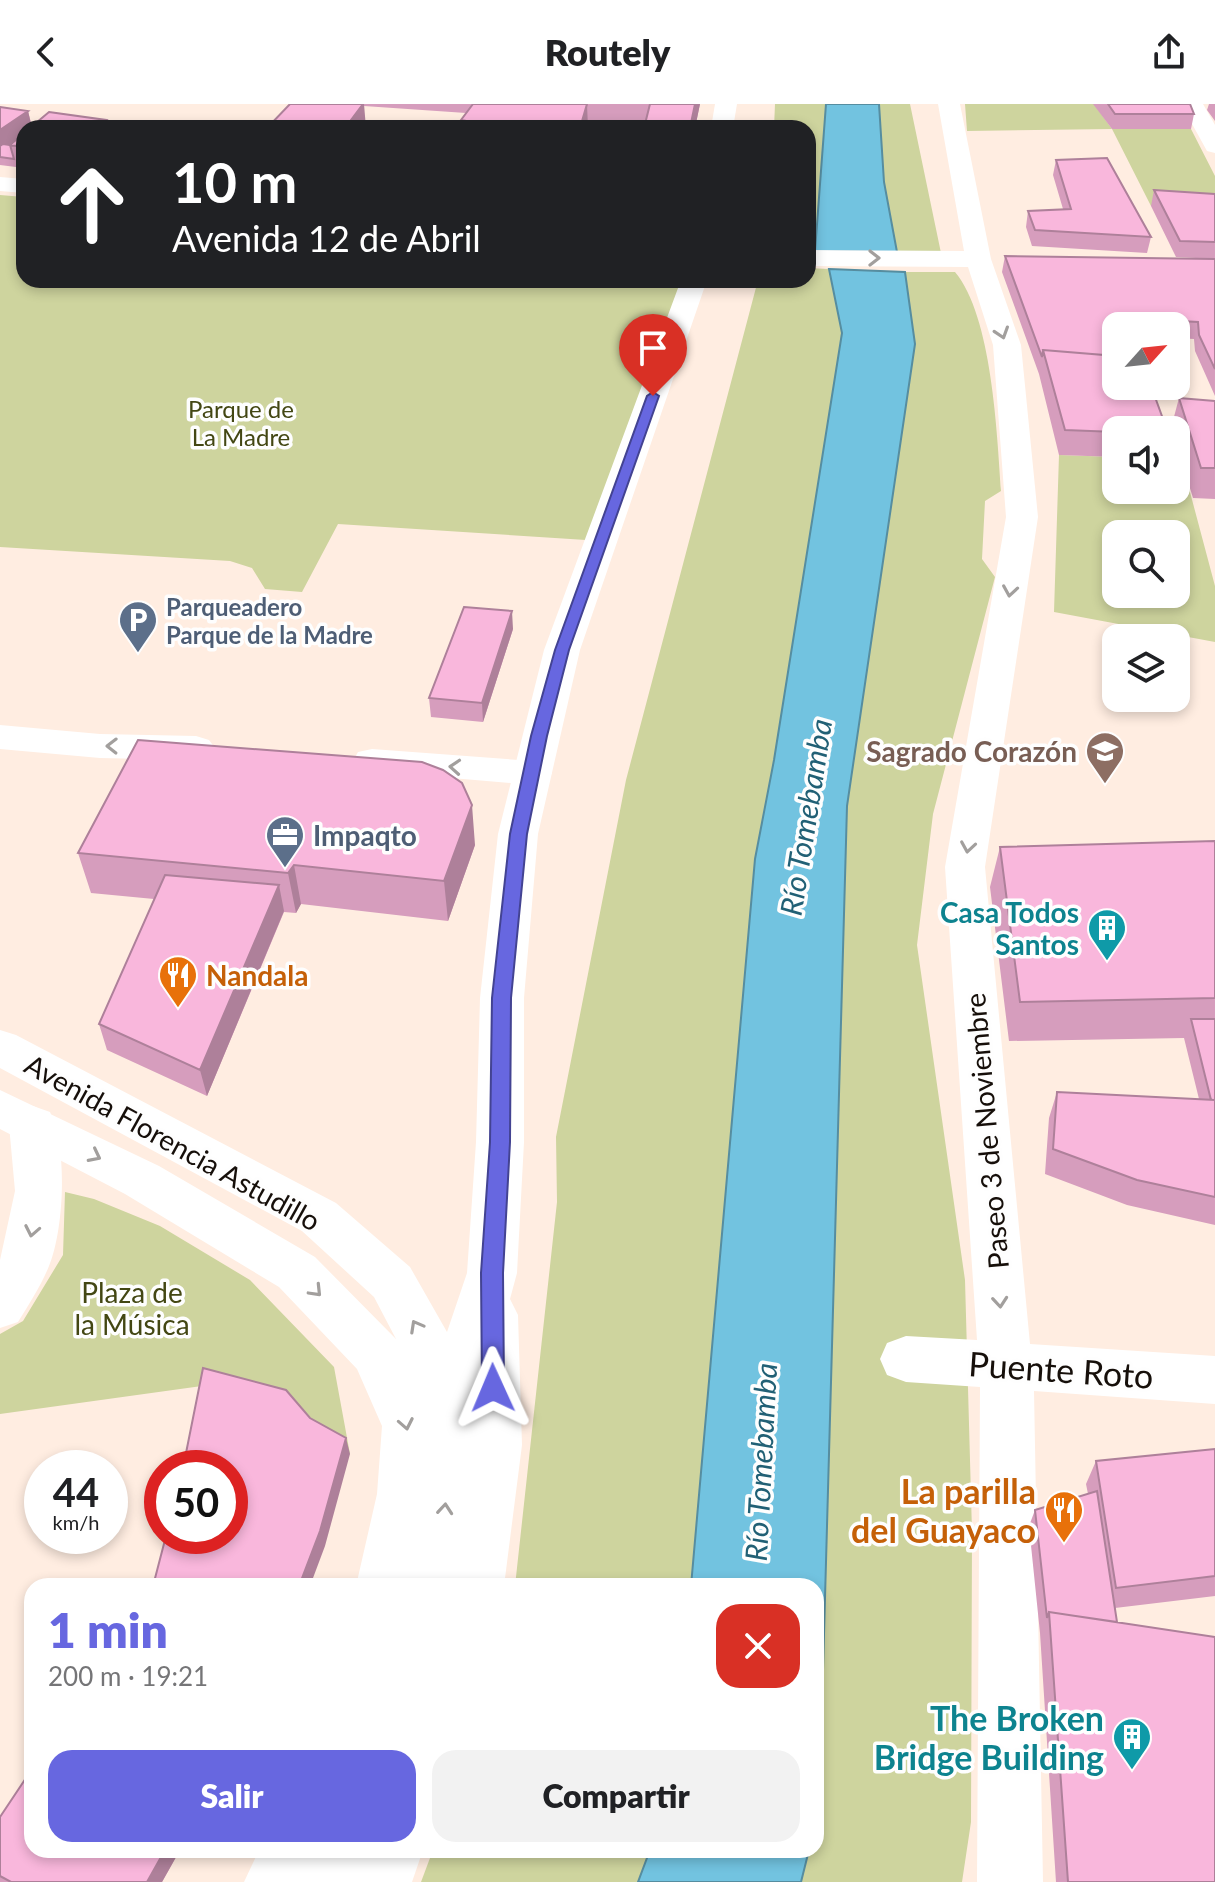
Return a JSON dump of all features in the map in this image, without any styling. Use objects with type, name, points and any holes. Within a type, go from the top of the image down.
[{"type":"street","name":"Paseo 3 de Noviembre","points":[[949,104],[959,259],[1007,345],[1022,517],[965,867],[1007,1383],[1010,1882]]},
{"type":"street","points":[[1192,104],[1215,146]]},
{"type":"street","points":[[816,258],[959,259]]},
{"type":"street","points":[[476,1578],[494,1445],[492,1273],[500,1142],[502,998],[518,834],[562,650],[691,288]]},
{"type":"street","points":[[0,737],[100,746],[236,751]]},
{"type":"street","points":[[340,759],[533,773]]},
{"type":"street","name":"Avenida Florencia Astudillo","points":[[0,1047],[319,1217],[392,1282],[454,1394]]},
{"type":"street","points":[[0,1306],[25,1263],[39,1191],[17,1117]]},
{"type":"street","name":"Avenida Florencia Astudillo","points":[[17,1117],[142,1180],[297,1272],[376,1353],[387,1369],[409,1426],[405,1494],[387,1578]]},
{"type":"street","points":[[434,1578],[441,1548],[454,1394],[492,1273]]},
{"type":"street","name":"Puente Roto","points":[[906,1359],[1215,1380]]},
{"type":"street","points":[[277,1882],[291,1858]]},
{"type":"street","points":[[331,1882],[343,1858]]},
{"type":"street","points":[[379,1882],[387,1858]]},
{"type":"green space","points":[[775,104],[826,104],[816,238],[816,120],[774,120]]},
{"type":"green space","points":[[879,104],[910,104],[941,253],[897,252],[884,182]]},
{"type":"green space","points":[[965,104],[1094,104],[1112,129],[967,131]]},
{"type":"green space","points":[[1112,129],[1191,129],[1215,176],[1215,210],[1151,206]]},
{"type":"green space","name":"Parque de La Madre","points":[[0,195],[16,196],[16,288],[686,288],[586,540],[338,524],[302,592],[265,589],[252,568],[230,561],[0,547]]},
{"type":"green space","points":[[816,268],[829,269],[842,333],[774,760],[755,859],[692,1578],[516,1578],[557,1202],[556,1137],[626,780],[756,288],[816,288]]},
{"type":"green space","points":[[905,272],[955,272],[967,292],[985,345],[1001,491],[985,501],[982,559],[995,577],[933,814],[917,945],[965,1280],[972,1532],[971,1822],[962,1882],[801,1882],[807,1858],[824,1858],[824,1633],[847,806],[915,344]]},
{"type":"green space","points":[[1059,455],[1102,457],[1102,504],[1190,504],[1190,492],[1215,586],[1215,642],[1190,637],[1190,624],[1118,624],[1054,612]]},
{"type":"green space","name":"Plaza de la Música","points":[[65,1192],[94,1199],[160,1226],[250,1280],[334,1367],[350,1454],[209,1385],[0,1414],[0,1334],[23,1321],[63,1255]]},
{"type":"green space","points":[[430,1858],[647,1858],[638,1882],[421,1882]]},
{"type":"water","points":[[826,104],[879,104],[884,182],[897,252],[816,251]]},
{"type":"water","name":"Río Tomebamba","points":[[829,269],[905,272],[915,344],[847,806],[824,1634],[824,1578],[692,1578],[755,859],[774,760],[842,333]]},
{"type":"water","points":[[647,1858],[807,1858],[801,1882],[638,1882]]},
{"type":"building","points":[[290,104],[363,104],[351,120],[275,120]]},
{"type":"building","points":[[473,104],[587,104],[582,120],[461,120]]},
{"type":"building","points":[[650,104],[695,104],[692,120],[646,120]]},
{"type":"building","points":[[1108,104],[1190,104],[1194,114],[1115,114]]},
{"type":"building","points":[[0,107],[28,111],[0,130]]},
{"type":"building","points":[[49,112],[106,120],[40,120]]},
{"type":"building","points":[[10,145],[14,159],[0,157],[0,146]]},
{"type":"building","points":[[1107,158],[1151,237],[1035,230],[1028,211],[1071,209],[1056,160]]},
{"type":"building","points":[[1154,190],[1215,194],[1215,242],[1180,241]]},
{"type":"building","points":[[1005,256],[1215,259],[1215,369],[1199,335],[1198,322],[1190,322],[1190,312],[1102,312],[1102,355],[1043,350],[1042,357]]},
{"type":"building","points":[[1043,350],[1102,355],[1102,400],[1156,400],[1162,416],[1102,416],[1102,431],[1065,430]]},
{"type":"building","points":[[1180,400],[1215,401],[1215,468],[1201,468],[1190,433],[1190,416],[1185,416]]},
{"type":"building","points":[[464,607],[512,611],[482,703],[429,698]]},
{"type":"building","name":"Impaqto","points":[[138,740],[422,762],[443,770],[462,783],[472,805],[444,881],[294,865],[288,873],[78,853]]},
{"type":"building","name":"Casa Todos Santos","points":[[1215,841],[1215,998],[1020,1002],[1000,847]]},
{"type":"building","points":[[165,875],[279,885],[200,1070],[99,1024]]},
{"type":"building","points":[[1191,1019],[1215,1019],[1215,1100],[1211,1100]]},
{"type":"building","points":[[1057,1092],[1215,1100],[1215,1197],[1137,1180],[1053,1149]]},
{"type":"building","points":[[203,1368],[286,1390],[310,1418],[346,1438],[320,1531],[302,1578],[155,1578],[161,1554],[248,1554],[248,1450],[187,1450]]},
{"type":"building","points":[[1215,1449],[1215,1576],[1116,1588],[1096,1461]]},
{"type":"building","points":[[1097,1491],[1117,1622],[1049,1612],[1047,1618],[1035,1510]]},
{"type":"building","name":"The Broken Bridge Building","points":[[1049,1612],[1215,1637],[1215,1882],[1068,1882]]},
{"type":"building","points":[[24,1781],[24,1858],[160,1858],[147,1882],[11,1882],[0,1876],[0,1817]]},
{"type":"place","name":"Parqueadero Parque de la Madre","points":[[138,654]]},
{"type":"place","name":"Sagrado Corazón","points":[[1105,785]]},
{"type":"place","name":"Impaqto","points":[[285,869]]},
{"type":"place","name":"Casa Todos Santos","points":[[1107,962]]},
{"type":"place","name":"Nandala","points":[[178,1009]]},
{"type":"place","name":"La parilla del Guayaco","points":[[1064,1544]]},
{"type":"place","name":"The Broken Bridge Building","points":[[1132,1771]]},
{"type":"route","points":[[493,1388],[492,1273],[500,1142],[502,998],[518,834],[562,650],[653,396]]}]
